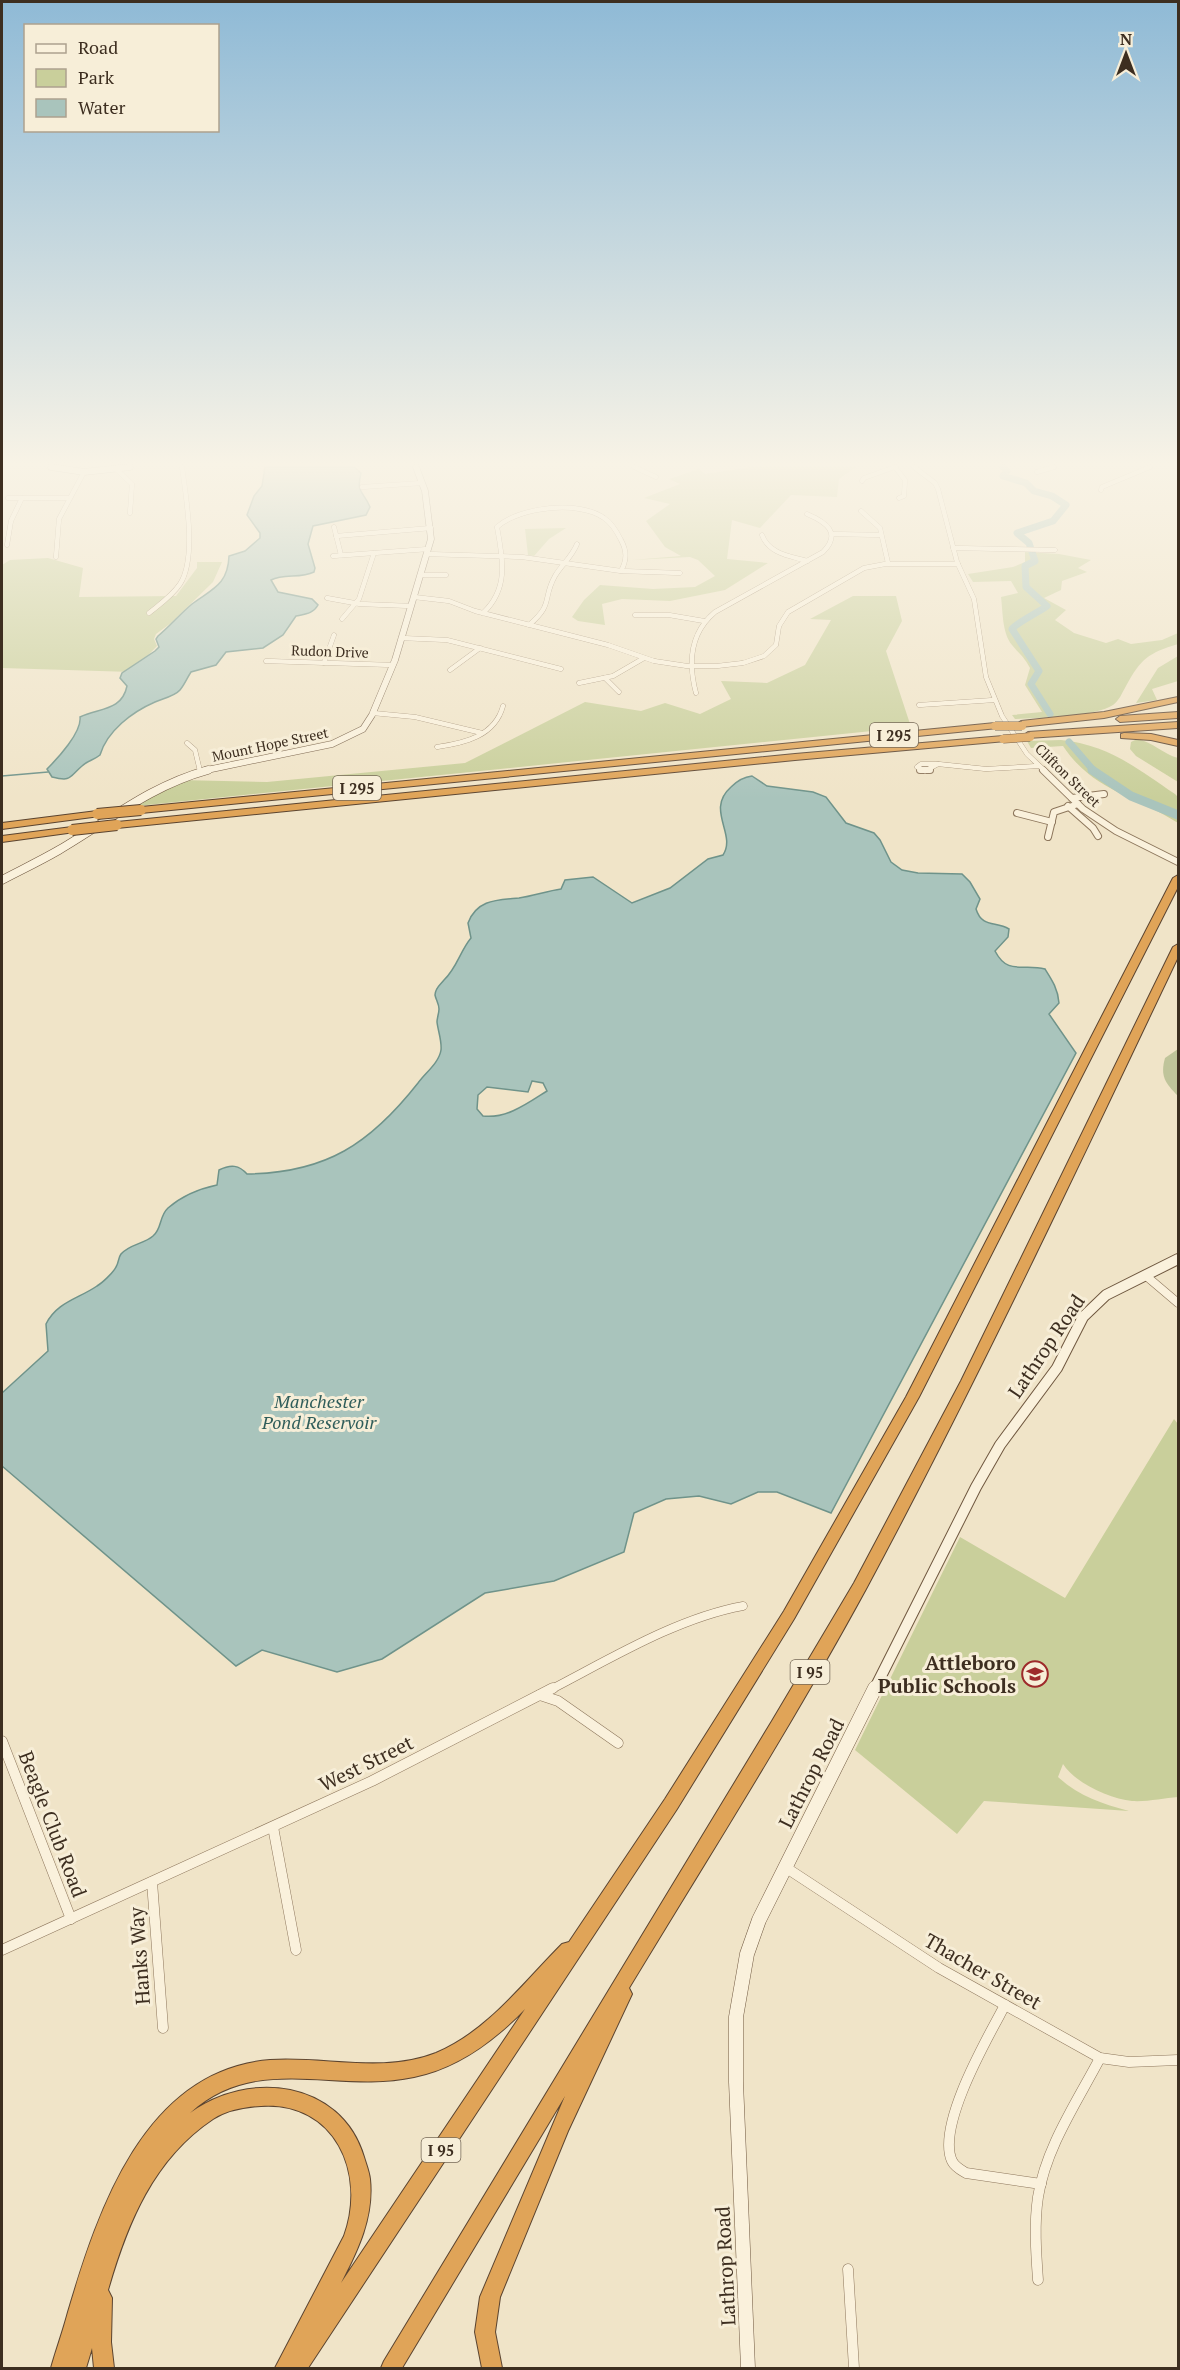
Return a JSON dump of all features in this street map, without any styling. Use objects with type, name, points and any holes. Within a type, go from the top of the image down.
[{"type":"highway","points":[[1022,725],[1104,715],[1179,699]]},
{"type":"highway","points":[[1022,725],[1179,716]]},
{"type":"highway","name":"I 295","points":[[2,826],[97,814],[1022,725]]},
{"type":"highway","points":[[1029,736],[1179,725]]},
{"type":"highway","points":[[1029,736],[1138,736],[1179,743]]},
{"type":"highway","name":"I 295","points":[[2,839],[117,825],[795,757],[1029,736]]},
{"type":"highway","name":"I 95","points":[[296,2368],[586,1932],[789,1615],[912,1397],[1179,878]]},
{"type":"highway","name":"I 95","points":[[391,2368],[826,1645],[918,1480],[1179,947]]},
{"type":"highway","points":[[61,2368],[100,2237],[112,2208],[144,2151],[184,2105],[214,2084],[253,2071],[277,2069],[386,2073],[419,2068],[446,2058],[471,2045],[495,2026],[586,1932]]},
{"type":"highway","points":[[492,2368],[485,2332],[490,2297],[561,2125],[615,2016],[636,1962]]},
{"type":"highway","points":[[76,2368],[121,2219],[138,2187],[165,2148],[196,2118],[224,2102],[247,2096],[277,2095],[309,2104],[336,2125],[352,2150],[360,2177],[361,2210],[351,2244],[285,2368]]},
{"type":"highway","points":[[104,2368],[100,2323],[105,2267]]},
{"type":"street","points":[[149,613],[177,588],[183,578]]},
{"type":"street","points":[[342,619],[357,603],[366,578]]},
{"type":"street","name":"Mount Hope Street","points":[[2,880],[53,854],[153,790],[200,771],[332,744],[363,729],[373,713],[393,665],[419,578]]},
{"type":"street","points":[[483,613],[496,601],[500,578]]},
{"type":"street","points":[[529,625],[549,604],[554,578]]},
{"type":"street","points":[[696,693],[691,679],[692,666],[696,636],[704,621],[715,612],[777,578]]},
{"type":"street","points":[[414,597],[449,601],[483,613],[608,645],[644,658],[670,664],[692,666],[737,664],[764,656],[776,645],[778,626],[788,612],[835,587],[848,578]]},
{"type":"street","name":"Clifton Street","points":[[964,578],[974,599],[986,677],[994,700],[1027,754],[1078,804],[1116,831],[1179,862]]},
{"type":"street","points":[[327,598],[357,603],[411,606]]},
{"type":"street","points":[[635,615],[669,615],[704,621]]},
{"type":"street","points":[[324,663],[334,634]]},
{"type":"street","points":[[401,638],[447,640],[561,669]]},
{"type":"street","points":[[450,670],[480,648]]},
{"type":"street","points":[[579,683],[620,674],[644,658]]},
{"type":"street","name":"Rudon Drive","points":[[266,661],[393,665]]},
{"type":"street","points":[[605,678],[619,692]]},
{"type":"street","points":[[919,705],[994,700]]},
{"type":"street","points":[[437,747],[464,742],[482,733],[500,720],[503,706]]},
{"type":"street","points":[[373,713],[415,717],[482,733]]},
{"type":"street","points":[[186,743],[195,750],[200,771]]},
{"type":"street","points":[[938,764],[986,769],[1038,765]]},
{"type":"street","points":[[1072,798],[1104,794]]},
{"type":"street","points":[[1048,837],[1054,812],[1078,804]]},
{"type":"street","name":"Clifton Street","points":[[1068,806],[1094,828],[1098,836]]},
{"type":"street","points":[[1017,813],[1052,822]]},
{"type":"street","points":[[1179,1259],[1145,1275],[1179,1304]]},
{"type":"street","name":"Lathrop Road","points":[[748,2368],[736,2082],[736,2017],[747,1954],[759,1920],[976,1487],[1000,1444],[1057,1368],[1083,1317],[1091,1307],[1106,1295],[1145,1275]]},
{"type":"street","name":"West Street","points":[[2,1950],[382,1776],[691,1621],[720,1610],[743,1606]]},
{"type":"street","points":[[540,1695],[558,1701],[618,1743]]},
{"type":"street","name":"Beagle Club Road","points":[[2,1742],[71,1919]]},
{"type":"street","points":[[273,1827],[296,1950]]},
{"type":"street","name":"Thacher Street","points":[[785,1867],[861,1920],[1100,2058],[1142,2062],[1179,2060]]},
{"type":"street","name":"Hanks Way","points":[[152,1882],[163,2028]]},
{"type":"street","points":[[1005,2005],[984,2045],[954,2114],[949,2142],[951,2159],[959,2169],[966,2173],[1041,2184]]},
{"type":"street","points":[[1038,2280],[1038,2215],[1041,2184],[1060,2136],[1100,2058]]},
{"type":"street","points":[[848,2270],[854,2368]]},
{"type":"green space","points":[[2,578],[82,578],[79,597],[176,596],[190,578],[215,578],[171,623],[156,634],[154,639],[157,646],[132,672],[2,668]]},
{"type":"green space","points":[[712,578],[745,578],[725,590],[670,601],[622,599],[602,604],[605,625],[578,621],[572,617],[584,600],[600,585],[653,589],[695,587]]},
{"type":"green space","points":[[970,578],[1071,578],[1062,581],[1061,590],[1044,598],[1066,610],[1055,620],[1074,633],[1106,643],[1118,639],[1131,644],[1162,640],[1178,633],[1178,644],[1146,658],[1136,669],[1117,701],[1105,709],[1066,716],[1015,719],[1012,715],[1042,712],[1025,685],[1030,668],[1012,645],[1005,628],[1001,597],[1018,593],[1011,581],[973,582]]},
{"type":"green space","points":[[853,596],[896,596],[902,621],[886,651],[911,727],[137,806],[153,793],[180,780],[267,782],[465,763],[585,702],[641,711],[665,703],[700,714],[731,699],[721,681],[767,683],[805,665],[831,620],[810,619]]},
{"type":"green space","points":[[1178,656],[1178,681],[1152,689],[1157,700],[1136,703],[1158,668]]},
{"type":"green space","points":[[1137,739],[1178,758],[1178,782],[1136,756],[1130,749],[1131,742]]},
{"type":"green space","points":[[1061,740],[1108,752],[1175,794],[1178,797],[1178,823],[1088,774],[1063,746],[1031,748],[1027,741]]},
{"type":"green space","points":[[1178,1049],[1178,1096],[1167,1083],[1163,1070],[1165,1058]]},
{"type":"green space","name":"Attleboro Public Schools","points":[[1174,1419],[1178,1424],[1178,1797],[1138,1801],[1123,1800],[1084,1784],[1063,1764],[1058,1777],[1066,1784],[1091,1799],[1129,1811],[984,1801],[957,1834],[855,1750],[960,1537],[1065,1598]]},
{"type":"water","points":[[224,578],[278,578],[271,580],[278,592],[312,599],[318,605],[308,613],[296,616],[283,635],[263,648],[226,652],[216,665],[191,672],[178,692],[146,706],[121,723],[108,738],[100,755],[84,764],[67,779],[52,777],[47,769],[73,737],[80,723],[80,717],[109,708],[120,700],[127,686],[120,678],[122,673],[155,651],[159,647],[156,639],[158,636]]},
{"type":"water","name":"Manchester Pond Reservoir","points":[[752,776],[767,786],[813,792],[826,797],[846,823],[874,833],[891,862],[902,870],[918,873],[962,874],[970,882],[980,899],[976,909],[982,919],[1009,929],[1008,937],[995,951],[1000,959],[1011,966],[1045,969],[1056,989],[1059,1003],[1049,1014],[1076,1053],[831,1513],[777,1492],[758,1492],[731,1504],[699,1496],[666,1499],[634,1513],[624,1552],[554,1581],[485,1593],[382,1659],[337,1672],[262,1650],[236,1666],[2,1466],[2,1393],[48,1351],[46,1324],[56,1311],[99,1285],[115,1269],[120,1256],[125,1251],[156,1233],[165,1211],[179,1199],[203,1188],[217,1185],[219,1170],[234,1166],[247,1174],[300,1168],[344,1151],[382,1123],[440,1055],[441,1043],[437,1022],[439,1007],[435,993],[471,938],[468,923],[477,909],[496,900],[561,889],[565,880],[593,877],[632,903],[670,888],[708,859],[723,855],[726,839],[721,804],[731,787]],"holes":[[[532,1081],[543,1083],[547,1091],[509,1113],[483,1116],[477,1109],[478,1095],[487,1087],[528,1092]]]},
{"type":"waterway","points":[[1026,578],[1026,587],[1047,606],[1012,629],[1039,671],[1031,684],[1050,714]]},
{"type":"waterway","points":[[1069,742],[1094,771]]},
{"type":"waterway","points":[[1092,770],[1131,796],[1178,815]]},
{"type":"waterway","points":[[2,776],[48,772]]},
{"type":"place","name":"Attleboro Public Schools","points":[[1035,1674]]}]
